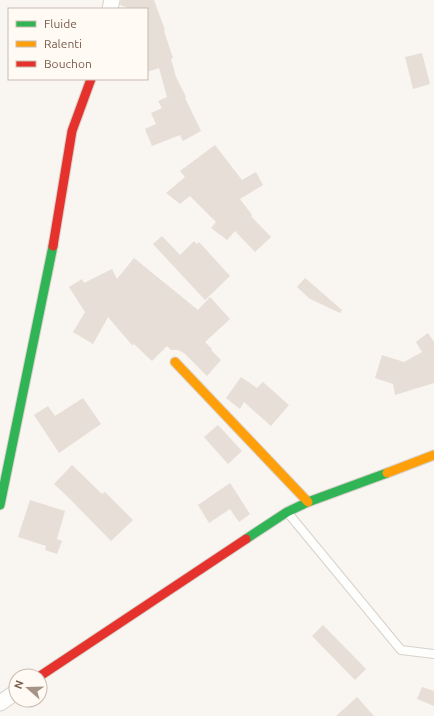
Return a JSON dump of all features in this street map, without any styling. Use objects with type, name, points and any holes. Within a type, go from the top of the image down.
[{"type":"street","points":[[0,504],[50,264],[72,131],[91,80]]},
{"type":"street","points":[[175,362],[308,502]]},
{"type":"street","points":[[48,671],[287,512],[308,502],[434,455]]},
{"type":"lane","points":[[287,512],[402,650],[434,654]]},
{"type":"building","points":[[121,0],[154,0],[173,58],[171,59],[176,77],[201,131],[183,141],[180,135],[152,146],[145,129],[156,124],[151,113],[162,108],[158,101],[167,97],[159,68],[148,72],[148,8],[128,8],[120,5]]},
{"type":"building","points":[[422,53],[430,84],[413,89],[405,57]]},
{"type":"building","points":[[215,145],[242,180],[256,172],[263,185],[240,199],[252,215],[251,216],[271,237],[255,252],[235,231],[227,240],[211,228],[216,222],[190,196],[180,204],[166,193],[185,177],[180,171]]},
{"type":"building","points":[[162,236],[180,255],[194,241],[197,244],[199,242],[230,276],[205,300],[153,244]]},
{"type":"building","points":[[134,258],[198,310],[210,297],[230,319],[205,342],[221,360],[207,376],[184,353],[178,350],[171,350],[167,346],[152,361],[134,344],[132,345],[108,317],[93,344],[73,332],[85,312],[69,287],[82,279],[84,283],[112,269],[117,279]]},
{"type":"building","points":[[305,278],[342,310],[340,313],[310,299],[297,287]]},
{"type":"building","points":[[428,333],[434,342],[434,383],[395,395],[393,384],[375,378],[382,355],[404,362],[422,352],[416,342]]},
{"type":"building","points":[[241,377],[257,388],[263,382],[289,405],[271,426],[244,402],[240,409],[226,398]]},
{"type":"building","points":[[83,398],[101,424],[59,453],[34,415],[48,406],[55,416]]},
{"type":"building","points":[[218,425],[242,451],[228,464],[204,437]]},
{"type":"building","points":[[72,465],[102,494],[105,492],[133,520],[111,541],[54,484]]},
{"type":"building","points":[[230,483],[250,514],[239,522],[230,509],[209,523],[198,505]]},
{"type":"building","points":[[30,500],[65,511],[57,539],[62,541],[57,554],[45,550],[46,546],[18,537]]},
{"type":"building","points":[[323,625],[366,669],[355,680],[312,636]]},
{"type":"building","points":[[422,687],[434,691],[434,706],[417,699]]},
{"type":"building","points":[[357,697],[374,716],[336,716]]},
{"type":"traffic: fast","points":[[0,505],[53,246]]},
{"type":"traffic: fast","points":[[246,539],[287,512],[308,502],[387,473]]},
{"type":"traffic: slow","points":[[175,362],[308,502]]},
{"type":"traffic: slow","points":[[387,473],[434,455]]},
{"type":"traffic: jam","points":[[53,246],[72,131],[91,80]]},
{"type":"traffic: jam","points":[[48,671],[246,539]]}]
